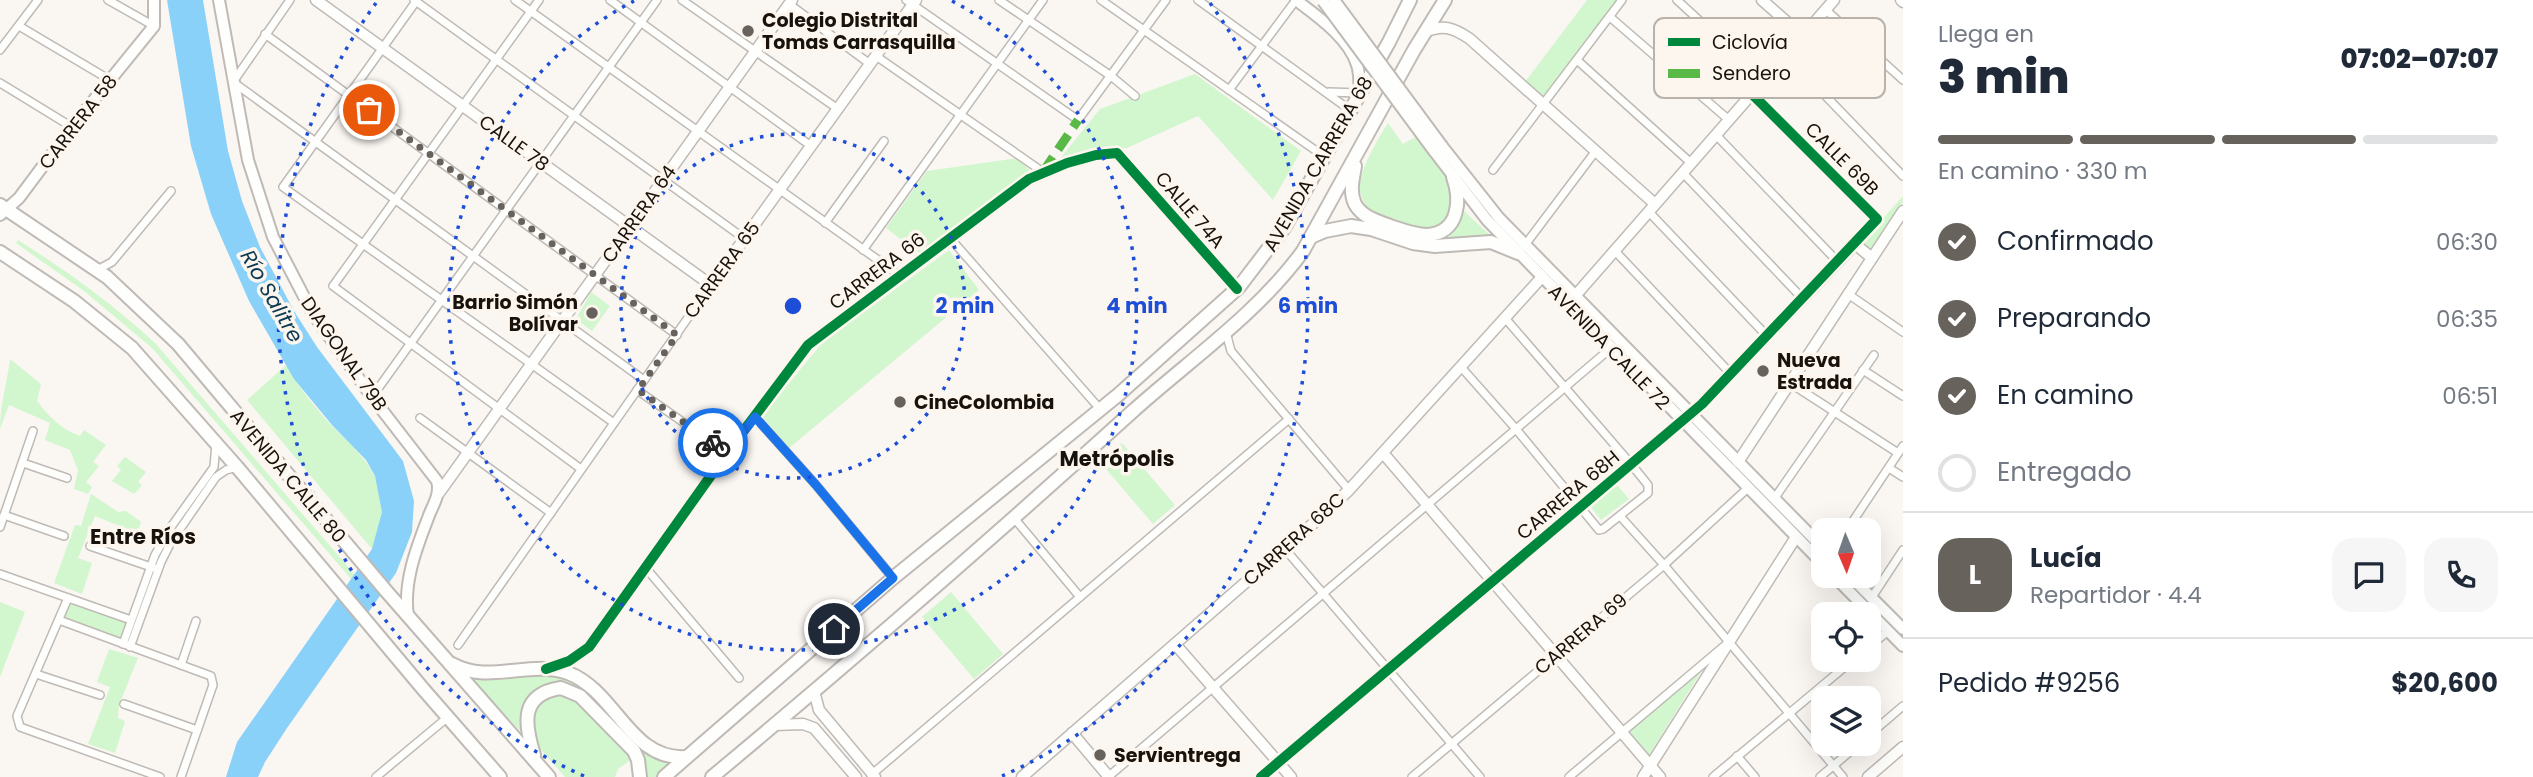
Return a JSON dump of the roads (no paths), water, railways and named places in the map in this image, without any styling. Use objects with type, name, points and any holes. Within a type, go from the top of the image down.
[{"type":"main road","points":[[153,26],[154,0]]},
{"type":"main road","name":"DIAGONAL 79B","points":[[219,0],[248,160],[273,237],[313,314],[372,397],[435,477],[439,493]]},
{"type":"main road","points":[[1296,0],[1330,26],[1352,55],[1358,68],[1360,93]]},
{"type":"main road","points":[[1326,0],[1438,148]]},
{"type":"main road","name":"AVENIDA CARRERA 68","points":[[664,777],[893,578],[1100,409],[1237,289],[1273,245],[1325,157],[1410,0]]},
{"type":"main road","name":"AVENIDA CARRERA 68","points":[[712,777],[1014,518],[1280,280],[1311,237],[1445,0]]},
{"type":"main road","name":"CARRERA 58","points":[[2,210],[19,198],[153,26]]},
{"type":"main road","name":"AVENIDA CALLE 72","points":[[1438,148],[1453,177],[1476,208],[1575,296],[1748,488],[1811,552]]},
{"type":"main road","name":"AVENIDA CALLE 72","points":[[1438,148],[1542,277],[1611,348],[1738,462],[1811,536]]},
{"type":"main road","points":[[1359,152],[1352,187],[1357,207],[1371,219],[1411,233],[1432,234],[1441,231],[1453,220],[1458,199],[1453,177]]},
{"type":"main road","name":"AVENIDA CALLE 80","points":[[2,210],[102,274],[178,344],[387,592],[549,777]]},
{"type":"main road","points":[[1311,237],[1339,227],[1364,227],[1413,243],[1435,246],[1491,242],[1522,249]]},
{"type":"main road","name":"AVENIDA CALLE 80","points":[[0,252],[74,300],[132,348],[237,467],[500,777]]},
{"type":"main road","name":"CARRERA 64","points":[[409,617],[406,586],[426,521],[439,493]]},
{"type":"main road","points":[[387,592],[398,591],[406,586]]},
{"type":"main road","points":[[1847,588],[1898,637]]},
{"type":"main road","points":[[1863,588],[1872,597],[1898,637]]},
{"type":"main road","points":[[447,661],[463,670],[486,674],[546,668],[570,674],[591,688],[651,749],[670,758],[686,757]]},
{"type":"main road","points":[[536,762],[526,729],[526,716],[540,694],[561,688],[580,696],[634,751],[640,777]]},
{"type":"main road","points":[[478,754],[493,777]]},
{"type":"street","points":[[0,50],[38,0]]},
{"type":"street","points":[[108,0],[153,26]]},
{"type":"street","points":[[290,0],[233,82],[644,380]]},
{"type":"street","name":"CALLE 78","points":[[316,0],[711,285]]},
{"type":"street","points":[[614,423],[283,187],[415,0],[745,239]]},
{"type":"street","points":[[515,0],[899,275]]},
{"type":"street","points":[[539,0],[333,286],[582,469]]},
{"type":"street","points":[[610,0],[811,146]]},
{"type":"street","points":[[372,397],[657,0]]},
{"type":"street","points":[[682,0],[838,109]]},
{"type":"street","points":[[999,0],[1111,76],[1135,96]]},
{"type":"street","points":[[863,250],[1043,0]]},
{"type":"street","points":[[1101,0],[1325,157]]},
{"type":"street","points":[[912,2],[1078,120],[1166,0]]},
{"type":"street","points":[[1198,0],[1350,110]]},
{"type":"street","points":[[1229,90],[1296,0]]},
{"type":"street","points":[[1493,170],[1622,0]]},
{"type":"street","points":[[1677,0],[1697,18]]},
{"type":"street","points":[[1762,0],[1782,18]]},
{"type":"street","points":[[1819,18],[1834,0]]},
{"type":"street","points":[[790,2],[873,60],[961,114],[1043,172]]},
{"type":"street","name":"CARRERA 64","points":[[439,493],[790,2]]},
{"type":"street","name":"CARRERA 65","points":[[458,645],[912,2]]},
{"type":"street","points":[[1826,10],[1835,18]]},
{"type":"street","points":[[1610,17],[1654,55]]},
{"type":"street","points":[[19,26],[110,80]]},
{"type":"street","points":[[1425,32],[1442,27],[1458,30],[1543,105],[1652,208],[1767,336]]},
{"type":"street","points":[[265,34],[677,335]]},
{"type":"street","points":[[1577,60],[1691,163]]},
{"type":"street","points":[[1885,63],[1903,79]]},
{"type":"street","points":[[0,83],[72,127]]},
{"type":"street","points":[[1326,91],[1360,93]]},
{"type":"street","points":[[1704,98],[1729,120]]},
{"type":"street","points":[[1575,296],[1748,98]]},
{"type":"street","name":"CALLE 69B","points":[[1756,98],[1877,219]]},
{"type":"street","points":[[1828,98],[1903,176]]},
{"type":"street","points":[[1716,135],[1838,262]]},
{"type":"street","points":[[825,223],[884,141]]},
{"type":"street","points":[[1522,249],[1595,152]]},
{"type":"street","name":"CARRERA 66","points":[[546,668],[578,656],[589,646],[808,345],[950,237],[1043,172],[1096,155],[1117,153]]},
{"type":"street","name":"CALLE 74A","points":[[1117,153],[1237,289]]},
{"type":"street","points":[[1683,173],[1803,299]]},
{"type":"street","points":[[102,274],[171,191]]},
{"type":"street","points":[[1738,462],[1903,211]]},
{"type":"street","name":"CARRERA 68H","points":[[1261,777],[1686,417],[1803,299],[1877,219]]},
{"type":"street","points":[[950,237],[1100,409]]},
{"type":"street","points":[[1855,244],[1872,258]]},
{"type":"street","points":[[1615,251],[1731,373]]},
{"type":"street","name":"CARRERA 68C","points":[[1022,777],[1349,490],[1542,277]]},
{"type":"street","points":[[1848,294],[1903,332]]},
{"type":"street","points":[[1461,367],[1599,530],[1648,493],[1649,488],[1631,464],[1505,318]]},
{"type":"street","points":[[1226,331],[1231,351],[1349,490]]},
{"type":"street","points":[[1072,733],[1109,777],[1611,348]]},
{"type":"street","points":[[1774,499],[1874,355]]},
{"type":"street","points":[[1863,370],[1903,396]]},
{"type":"street","points":[[1790,383],[1901,450],[1855,518]]},
{"type":"street","points":[[638,390],[727,453]]},
{"type":"street","points":[[755,417],[893,578]]},
{"type":"street","points":[[420,418],[551,513]]},
{"type":"street","points":[[814,691],[819,710],[873,776],[1289,419]]},
{"type":"street","points":[[0,527],[33,431]]},
{"type":"street","points":[[127,645],[131,620],[154,568],[214,467],[216,443]]},
{"type":"street","points":[[1383,453],[1660,777]]},
{"type":"street","points":[[23,463],[67,478]]},
{"type":"street","points":[[169,539],[216,477],[237,467]]},
{"type":"street","points":[[1889,468],[1903,477]]},
{"type":"street","name":"CARRERA 69","points":[[1412,777],[1664,565],[1748,488]]},
{"type":"street","points":[[4,515],[64,536]]},
{"type":"street","points":[[1620,516],[1843,777]]},
{"type":"street","points":[[1014,518],[1080,597]]},
{"type":"street","points":[[1643,777],[1796,537]]},
{"type":"street","points":[[90,546],[154,568]]},
{"type":"street","points":[[1284,549],[1480,777]]},
{"type":"street","points":[[1872,597],[1903,550]]},
{"type":"street","points":[[645,567],[740,678]]},
{"type":"street","points":[[127,645],[154,568]]},
{"type":"street","points":[[0,575],[131,620]]},
{"type":"street","points":[[68,598],[17,722],[20,727],[160,777]]},
{"type":"street","points":[[59,621],[211,676],[214,681],[181,777]]},
{"type":"street","points":[[181,665],[196,621]]},
{"type":"street","points":[[1881,643],[1898,637]]},
{"type":"street","points":[[1569,777],[1729,642]]},
{"type":"street","points":[[1175,644],[1291,777]]},
{"type":"street","points":[[1713,777],[1839,672]]},
{"type":"street","points":[[36,674],[100,695]]},
{"type":"street","points":[[124,705],[197,730]]},
{"type":"street","points":[[1881,725],[1903,706]]},
{"type":"street","points":[[376,777],[448,717]]},
{"type":"street","points":[[774,725],[803,724],[814,728],[856,777]]},
{"type":"street","points":[[1868,777],[1903,747]]},
{"type":"street","points":[[1820,777],[1845,756]]},
{"type":"street","points":[[1737,757],[1755,777]]},
{"type":"water","name":"Río Salitre","points":[[167,0],[203,0],[228,151],[242,201],[260,247],[294,311],[317,347],[403,461],[414,501],[412,532],[396,573],[287,728],[258,777],[226,777],[237,742],[372,549],[382,512],[375,476],[366,460],[332,425],[294,379],[249,301],[211,214],[191,146]]},
{"type":"place","name":"Colegio Distrital Tomas Carrasquilla","points":[[748,31]]},
{"type":"place","name":"Barrio Simón Bolívar","points":[[592,313]]},
{"type":"place","name":"Nueva Estrada","points":[[1763,371]]},
{"type":"place","name":"CineColombia","points":[[900,402]]},
{"type":"place","name":"Servientrega","points":[[1100,755]]},
{"type":"district","name":"Metrópolis","points":[[1117,458]]},
{"type":"district","name":"Entre Ríos","points":[[143,536]]}]
